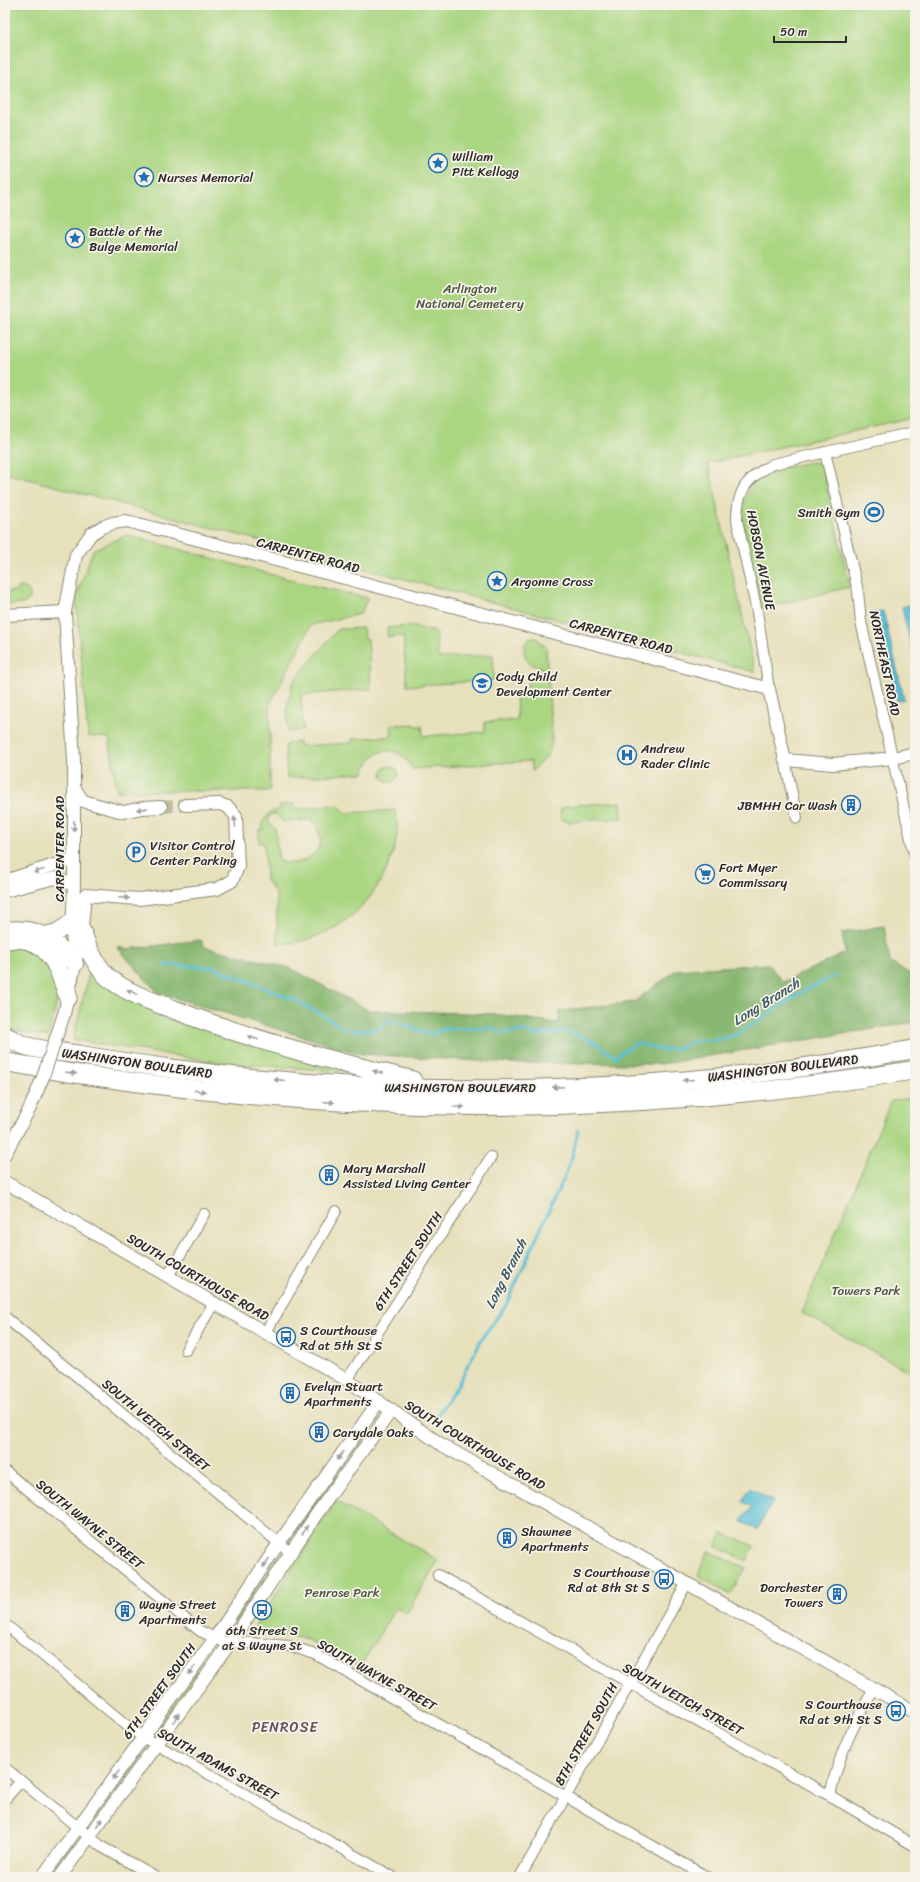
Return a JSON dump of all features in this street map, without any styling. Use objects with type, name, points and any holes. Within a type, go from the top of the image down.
[{"type":"highway","points":[[45,935],[62,930],[78,919],[94,959],[105,974],[119,985],[141,996],[197,1018],[267,1042],[330,1060],[444,1088]]},
{"type":"highway","points":[[5,930],[24,930],[45,935],[60,946],[75,964]]},
{"type":"highway","points":[[5,940],[27,940],[39,944],[48,952],[58,967],[66,1006]]},
{"type":"highway","points":[[5,1036],[26,1046]]},
{"type":"highway","name":"WASHINGTON BOULEVARD","points":[[5,1042],[111,1061],[215,1075],[355,1086],[444,1088],[554,1087],[687,1080],[791,1069],[915,1049]]},
{"type":"highway","name":"WASHINGTON BOULEVARD","points":[[5,1062],[104,1078],[207,1092],[311,1101],[409,1106],[522,1107],[695,1098],[823,1084],[915,1070]]},
{"type":"highway","points":[[823,1084],[894,1081],[915,1078]]},
{"type":"street","name":"HOBSON AVENUE","points":[[797,818],[769,689],[757,612],[737,520],[737,505],[743,487],[756,474],[773,464],[915,432]]},
{"type":"street","name":"NORTHEAST ROAD","points":[[825,452],[858,591],[861,622],[915,856]]},
{"type":"street","name":"CARPENTER ROAD","points":[[78,919],[74,885],[73,752],[65,612],[76,555],[91,534],[102,527],[113,523],[126,521],[769,689]]},
{"type":"street","points":[[5,615],[65,612]]},
{"type":"street","points":[[785,760],[833,764],[893,758],[915,753]]},
{"type":"street","name":"CARPENTER ROAD","points":[[74,787],[83,801],[123,812],[142,808],[161,807]]},
{"type":"street","name":"CARPENTER ROAD","points":[[78,919],[85,895],[139,899],[217,889],[232,881],[238,867],[236,816],[228,808],[220,804],[184,805]]},
{"type":"street","points":[[5,881],[73,859]]},
{"type":"street","points":[[5,891],[55,878],[74,885]]},
{"type":"street","points":[[5,1154],[30,1108],[43,1077],[66,1006],[75,964],[78,919]]},
{"type":"street","name":"6TH STREET SOUTH","points":[[347,1380],[491,1157]]},
{"type":"street","name":"SOUTH COURTHOUSE ROAD","points":[[5,1182],[347,1380],[430,1437],[480,1467],[687,1582],[915,1712]]},
{"type":"street","points":[[266,1332],[336,1211]]},
{"type":"street","points":[[168,1276],[204,1214]]},
{"type":"street","points":[[186,1350],[214,1302]]},
{"type":"street","name":"SOUTH VEITCH STREET","points":[[5,1317],[291,1553]]},
{"type":"street","name":"6TH STREET SOUTH","points":[[42,1877],[215,1638],[279,1543],[379,1401]]},
{"type":"street","points":[[60,1877],[231,1642],[391,1410]]},
{"type":"street","name":"SOUTH WAYNE STREET","points":[[5,1471],[200,1631],[215,1638],[231,1642],[290,1646],[315,1654],[707,1877]]},
{"type":"street","name":"SOUTH VEITCH STREET","points":[[438,1575],[830,1796],[915,1846]]},
{"type":"street","name":"8TH STREET SOUTH","points":[[520,1877],[687,1582]]},
{"type":"street","name":"SOUTH ADAMS STREET","points":[[5,1624],[144,1737],[156,1745],[393,1877]]},
{"type":"street","points":[[830,1796],[841,1754],[851,1731],[874,1689]]},
{"type":"street","points":[[5,1768],[102,1847],[155,1877]]},
{"type":"street","points":[[5,1799],[21,1780]]},
{"type":"green space","name":"Arlington National Cemetery","points":[[5,5],[915,5],[915,418],[708,463],[755,672],[5,473]]},
{"type":"green space","points":[[811,462],[819,463],[823,469],[850,587],[762,608],[746,540],[742,514],[744,501],[751,488],[763,475],[783,468]]},
{"type":"green space","points":[[127,535],[310,585],[368,598],[360,614],[311,625],[270,704],[270,791],[117,791],[109,738],[88,736],[76,597],[93,550]]},
{"type":"green space","points":[[18,587],[24,587],[28,590],[30,594],[29,600],[23,604],[5,605],[5,592],[16,591]]},
{"type":"green space","points":[[412,626],[436,632],[438,658],[493,655],[494,680],[407,686],[403,636],[388,637],[387,628]]},
{"type":"green space","points":[[363,628],[365,639],[368,639],[371,689],[301,695],[303,730],[288,731],[287,706],[293,682],[338,629]]},
{"type":"green space","points":[[530,638],[536,638],[546,647],[552,741],[548,755],[532,771],[531,761],[412,769],[401,755],[394,751],[386,751],[373,757],[364,773],[287,778],[285,746],[288,743],[299,742],[299,746],[352,743],[352,739],[392,736],[391,725],[414,724],[415,726],[422,726],[423,736],[485,732],[485,722],[517,720],[516,692],[527,691],[530,679],[542,674],[542,667],[531,664],[525,657],[524,647]]},
{"type":"green space","points":[[390,766],[396,768],[398,774],[396,780],[390,782],[384,780],[382,774],[384,768]]},
{"type":"green space","points":[[621,802],[622,818],[568,822],[560,817],[561,809],[565,806]]},
{"type":"green space","points":[[294,804],[295,809],[337,805],[347,813],[395,810],[397,831],[395,846],[381,881],[371,896],[359,909],[331,930],[297,942],[278,944],[276,894],[266,880],[264,843],[259,843],[259,830],[263,829],[264,821],[267,815],[273,811],[281,809],[280,805]],"holes":[[[273,814],[277,815],[282,821],[311,820],[318,829],[320,838],[319,846],[308,859],[289,863],[279,861],[275,829],[268,821],[269,817]]]},
{"type":"green space","points":[[884,926],[890,962],[915,977],[915,1022],[661,1064],[513,1063],[361,1054],[158,993],[117,947],[127,949],[201,940],[205,947],[290,968],[368,1010],[494,1014],[558,1023],[560,1011],[634,1002],[676,970],[768,964],[783,982],[845,953],[842,933]]},
{"type":"green space","points":[[5,947],[35,947],[60,988],[48,1037],[5,1028]]},
{"type":"green space","points":[[90,957],[101,977],[353,1072],[223,1063],[73,1040],[88,978]]},
{"type":"green space","name":"Towers Park","points":[[915,1097],[915,1375],[802,1313],[891,1101]]},
{"type":"green space","points":[[375,1416],[378,1421],[352,1454],[349,1452]]},
{"type":"green space","points":[[333,1475],[336,1477],[335,1480],[298,1533],[295,1534],[293,1532]]},
{"type":"green space","name":"Penrose Park","points":[[336,1501],[438,1560],[407,1613],[396,1607],[360,1667],[309,1640],[296,1637],[259,1634],[255,1626]]},
{"type":"green space","points":[[722,1533],[754,1546],[747,1561],[716,1547]]},
{"type":"green space","points":[[708,1551],[746,1568],[731,1594],[698,1575]]},
{"type":"green space","points":[[276,1558],[279,1563],[237,1622],[234,1621],[235,1617]]},
{"type":"green space","points":[[209,1656],[212,1658],[161,1728],[158,1726],[206,1658]]},
{"type":"green space","points":[[136,1754],[141,1755],[97,1819],[94,1820],[92,1818]]},
{"type":"green space","points":[[72,1845],[75,1850],[55,1877],[47,1877],[69,1846]]},
{"type":"water","points":[[909,605],[915,630],[915,663],[902,607]]},
{"type":"water","points":[[883,611],[904,699],[897,701],[876,612]]},
{"type":"water","points":[[750,1488],[773,1501],[757,1530],[741,1521],[752,1507],[742,1501]]},
{"type":"waterway","points":[[164,965],[213,967],[297,1001],[350,1031],[378,1029],[388,1020],[430,1034],[445,1029],[492,1028],[500,1033],[525,1031],[534,1035],[568,1031],[594,1042],[615,1057],[636,1043],[663,1050],[680,1048],[696,1040],[715,1040],[736,1035],[807,989],[837,975]]},
{"type":"waterway","name":"Long Branch","points":[[435,1418],[457,1386],[484,1335],[506,1305],[564,1178],[573,1154],[578,1130]]},
{"type":"tunnel","points":[[161,807],[185,805]]},
{"type":"place","name":"William Pitt Kellogg","points":[[438,163]]},
{"type":"place","name":"Nurses Memorial","points":[[144,177]]},
{"type":"place","name":"Battle of the Bulge Memorial","points":[[75,238]]},
{"type":"place","name":"Smith Gym","points":[[874,512]]},
{"type":"place","name":"Argonne Cross","points":[[497,581]]},
{"type":"place","name":"Cody Child Development Center","points":[[482,683]]},
{"type":"place","name":"Andrew Rader Clinic","points":[[627,755]]},
{"type":"place","name":"JBMHH Car Wash","points":[[851,805]]},
{"type":"place","name":"Visitor Control Center Parking","points":[[136,852]]},
{"type":"place","name":"Fort Myer Commissary","points":[[705,874]]},
{"type":"place","name":"Mary Marshall Assisted Living Center","points":[[329,1175]]},
{"type":"place","name":"S Courthouse Rd at 5th St S","points":[[286,1337]]},
{"type":"place","name":"Evelyn Stuart Apartments","points":[[290,1393]]},
{"type":"place","name":"Carydale Oaks","points":[[319,1432]]},
{"type":"place","name":"Shawnee Apartments","points":[[507,1538]]},
{"type":"place","name":"S Courthouse Rd at 8th St S","points":[[664,1579]]},
{"type":"place","name":"Dorchester Towers","points":[[837,1594]]},
{"type":"place","name":"6th Street S at S Wayne St","points":[[262,1610]]},
{"type":"place","name":"Wayne Street Apartments","points":[[125,1611]]},
{"type":"place","name":"S Courthouse Rd at 9th St S","points":[[896,1711]]},
{"type":"district","name":"PENROSE","points":[[285,1727]]}]
